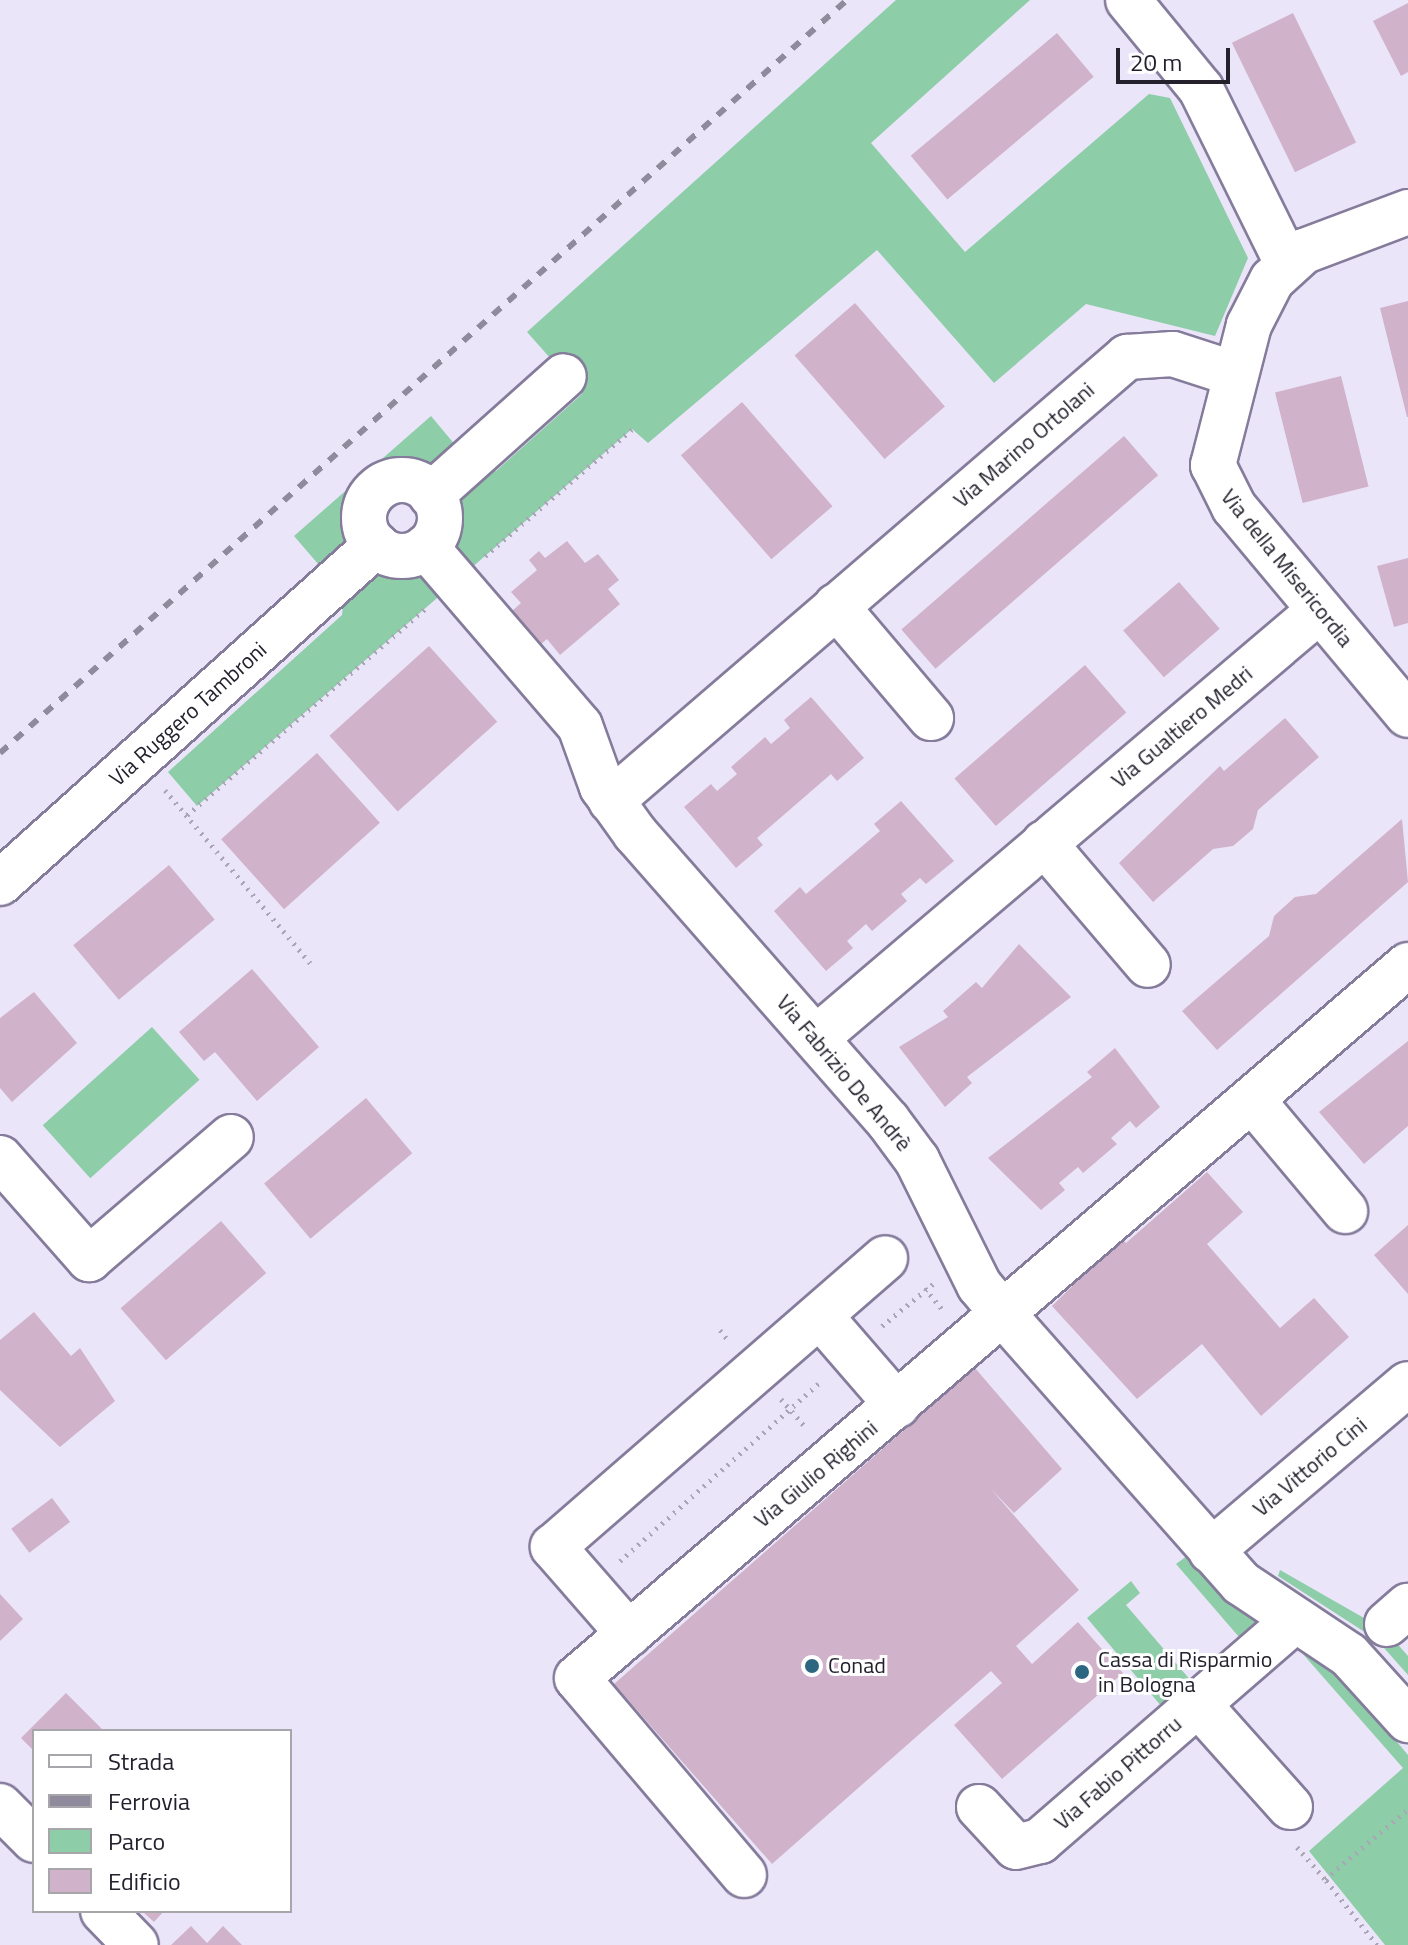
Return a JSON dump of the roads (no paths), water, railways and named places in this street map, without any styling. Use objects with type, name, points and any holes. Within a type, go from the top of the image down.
[{"type":"street","points":[[1128,0],[1201,89],[1287,263]]},
{"type":"street","name":"Via della Misericordia","points":[[1408,212],[1328,240],[1287,263],[1253,311],[1216,440],[1216,478],[1408,715]]},
{"type":"street","name":"Via Marino Ortolani","points":[[611,801],[1127,357],[1173,354],[1235,374]]},
{"type":"street","points":[[431,495],[564,376]]},
{"type":"street","points":[[403,480],[431,495],[440,522],[426,547],[405,555],[376,545],[364,515],[381,486],[403,480]]},
{"type":"street","name":"Via Ruggero Tambroni","points":[[0,883],[376,545]]},
{"type":"street","name":"Via Fabrizio De Andrè","points":[[426,547],[580,726],[611,801],[917,1160],[970,1268],[1003,1314],[1211,1551],[1292,1623],[1349,1655],[1408,1720]]},
{"type":"street","points":[[836,606],[931,718]]},
{"type":"street","name":"Via Gualtiero Medri","points":[[816,1038],[1320,610]]},
{"type":"street","points":[[1044,843],[1148,965]]},
{"type":"street","name":"Via Giulio Righini","points":[[744,1875],[577,1678],[1408,965]]},
{"type":"street","points":[[1252,1100],[1345,1211]]},
{"type":"street","points":[[0,1158],[89,1259],[231,1137]]},
{"type":"street","points":[[629,1634],[553,1547],[885,1258]]},
{"type":"street","points":[[820,1316],[897,1405]]},
{"type":"street","name":"Via Vittorio Cini","points":[[1211,1551],[1408,1384]]},
{"type":"street","name":"Via Fabio Pittorru","points":[[979,1807],[1016,1847],[1040,1841],[1292,1623]]},
{"type":"street","points":[[1198,1704],[1290,1807]]},
{"type":"street","points":[[0,1806],[32,1838]]},
{"type":"street","points":[[105,1913],[136,1945]]},
{"type":"railway","points":[[0,753],[847,0]]},
{"type":"place","name":"Conad","points":[[812,1666]]},
{"type":"place","name":"Cassa di Risparmio in Bologna","points":[[1082,1672]]}]
